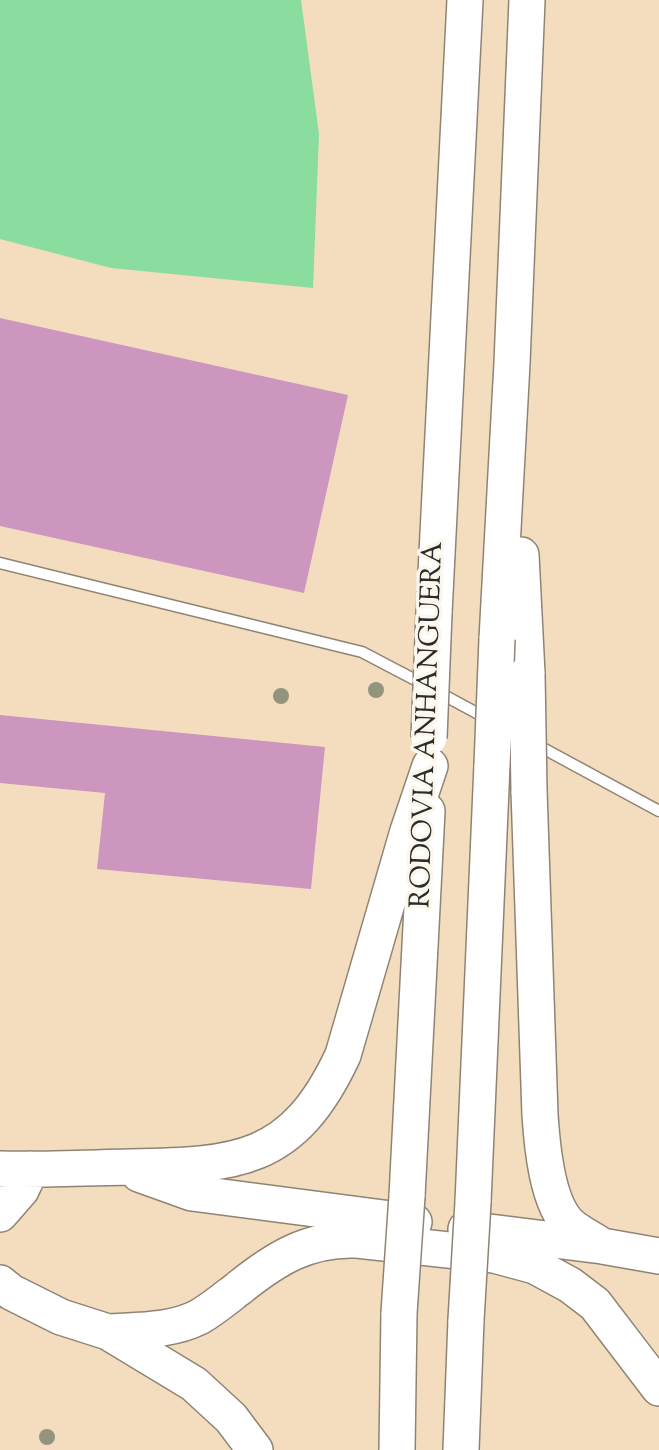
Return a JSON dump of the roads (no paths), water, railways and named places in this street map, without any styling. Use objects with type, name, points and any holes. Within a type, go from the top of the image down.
[{"type":"highway","name":"RODOVIA ANHANGUERA","points":[[397,1450],[399,1313],[430,752],[434,614],[465,0]]},
{"type":"highway","points":[[461,1450],[527,0]]},
{"type":"highway","points":[[512,363],[527,674],[540,1115],[544,1160],[553,1195],[568,1224],[603,1246]]},
{"type":"highway","points":[[0,1214],[21,1190],[16,1169],[200,1166],[240,1158],[265,1149],[291,1130],[308,1113],[328,1087],[343,1055],[430,752]]},
{"type":"highway","points":[[119,1167],[204,1195],[603,1246],[659,1256]]},
{"type":"highway","points":[[108,1332],[167,1328],[198,1317],[275,1260],[308,1245],[335,1239],[356,1240],[494,1255],[536,1266],[570,1285],[595,1304],[659,1388]]},
{"type":"highway","points":[[4,1284],[61,1317],[108,1332],[194,1384],[231,1418],[256,1450]]},
{"type":"lane","points":[[0,563],[362,652],[505,728]]},
{"type":"lane","points":[[516,734],[659,811]]}]
